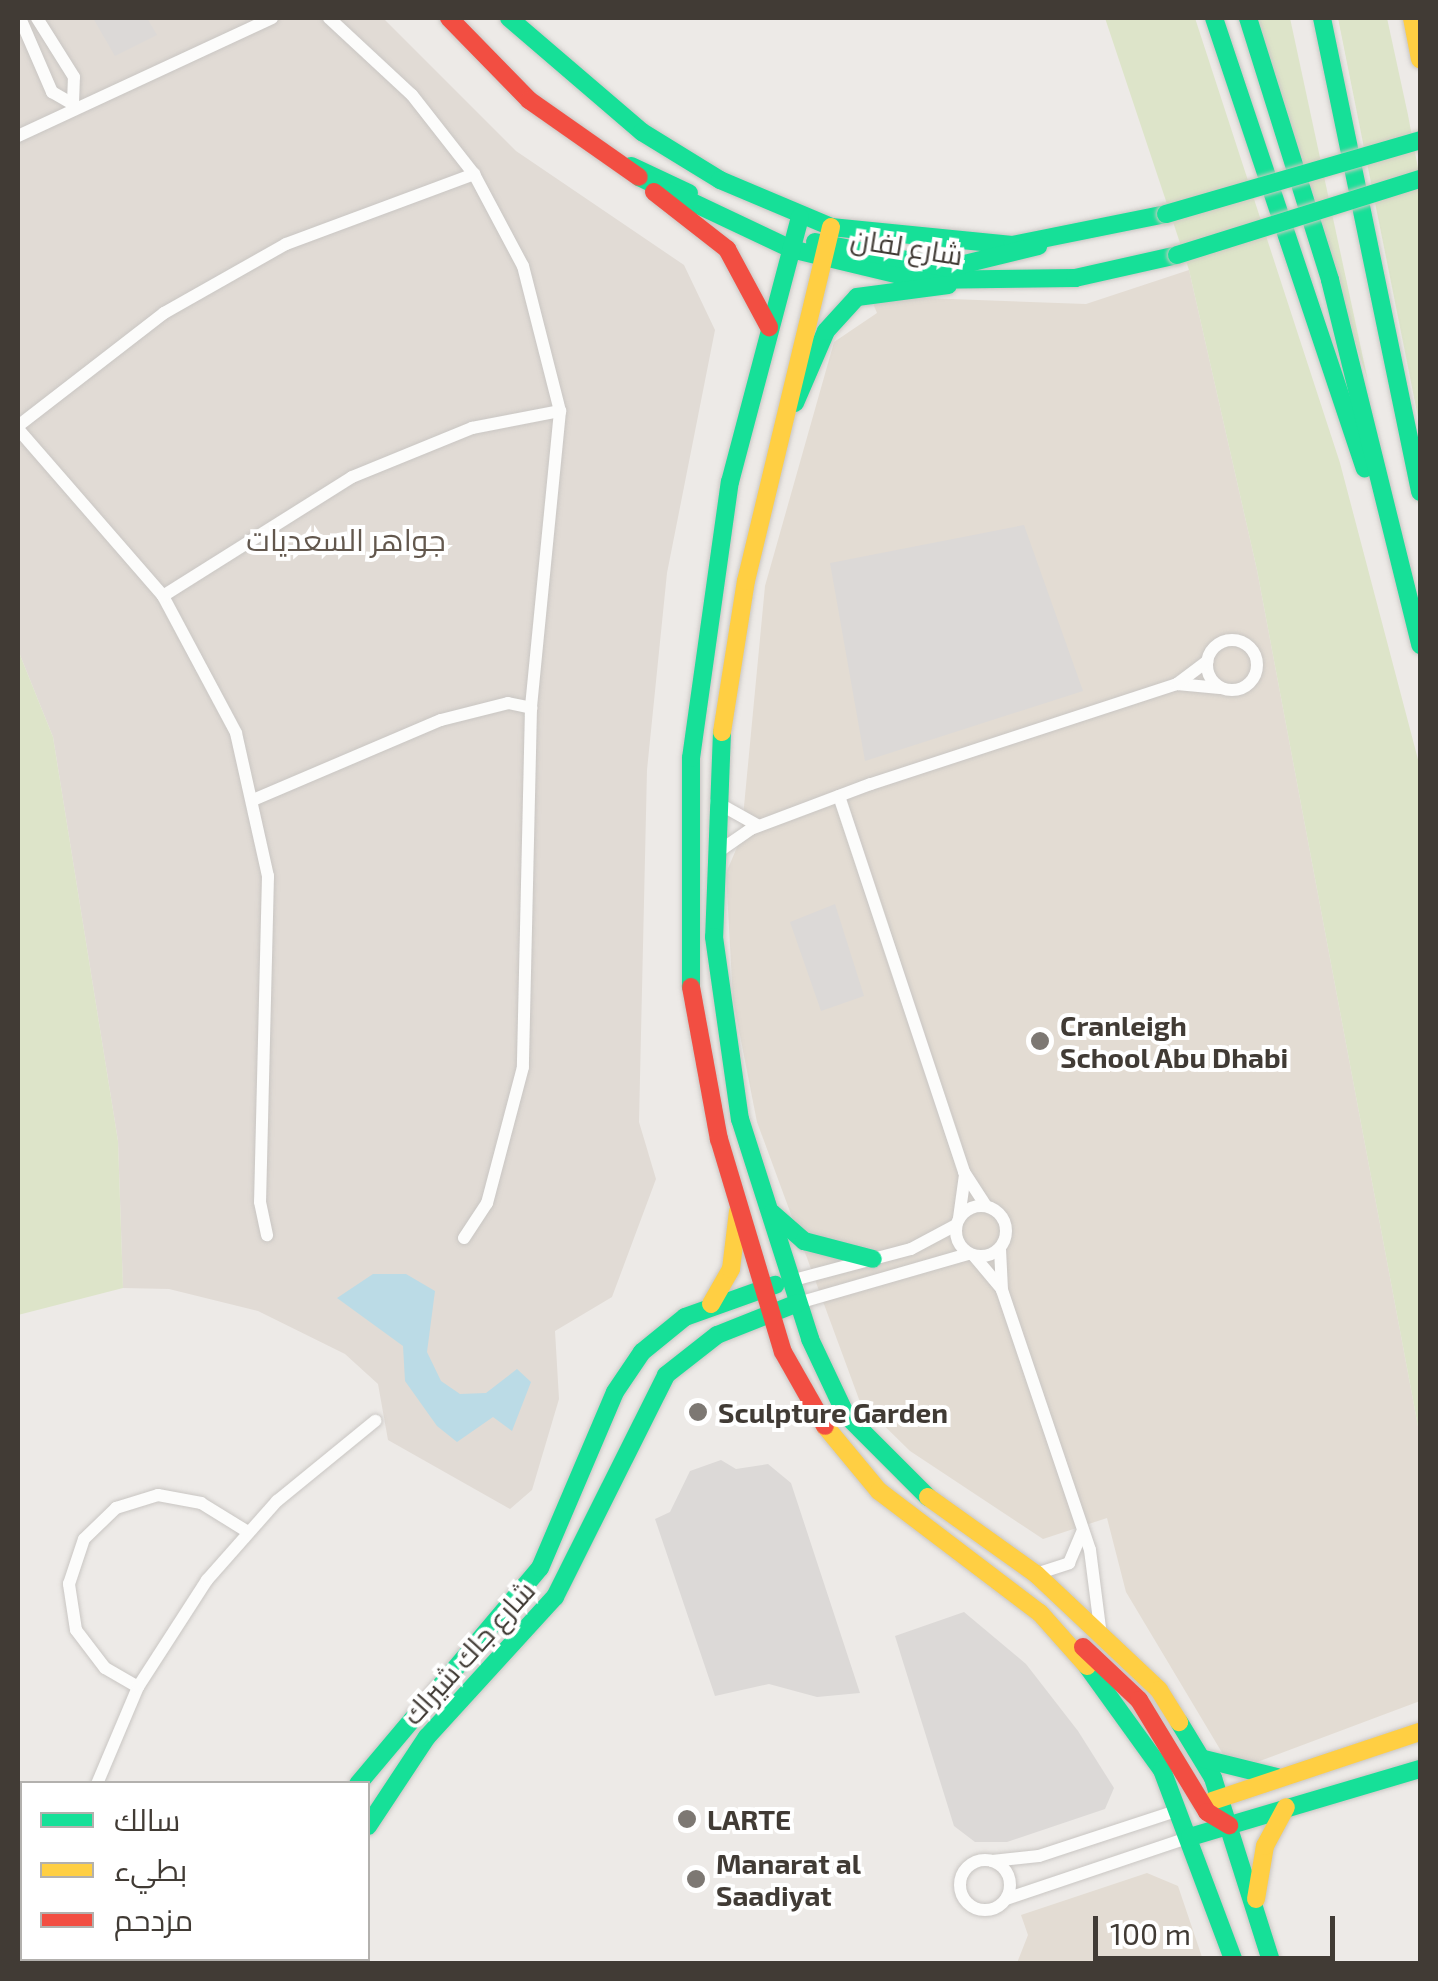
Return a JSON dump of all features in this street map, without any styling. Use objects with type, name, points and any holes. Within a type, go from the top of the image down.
[{"type":"main road","name":"شارع لفان","points":[[449,18],[529,100],[608,161],[651,188],[793,244],[1045,242],[1166,214],[1420,140]]},
{"type":"main road","name":"شارع لفان","points":[[509,18],[642,132],[800,217],[827,243],[950,284],[1075,278],[1177,255],[1420,180]]},
{"type":"main road","points":[[1214,18],[1406,584]]},
{"type":"main road","points":[[1248,18],[1330,280],[1420,644]]},
{"type":"main road","points":[[1322,18],[1420,492]]},
{"type":"main road","points":[[1412,18],[1420,59]]},
{"type":"main road","points":[[608,161],[793,244],[827,243],[738,618],[713,855],[722,1024],[766,1202],[780,1297]]},
{"type":"main road","points":[[651,188],[727,249],[769,328]]},
{"type":"main road","points":[[800,217],[722,522],[691,758],[685,915],[706,1086],[739,1206],[780,1297],[862,1437],[906,1481],[1036,1574],[1100,1628],[1159,1690],[1204,1759],[1212,1801]]},
{"type":"main road","points":[[788,411],[826,331],[857,297],[950,284]]},
{"type":"main road","points":[[706,1086],[780,1297],[809,1406],[861,1474],[1139,1700],[1228,1825],[1272,1964]]},
{"type":"main road","points":[[766,1202],[804,1240],[873,1258]]},
{"type":"main road","points":[[709,1306],[731,1269],[739,1206]]},
{"type":"main road","name":"شارع جاك شيراك","points":[[361,1781],[540,1568],[631,1364],[668,1328],[709,1306],[780,1297]]},
{"type":"main road","name":"شارع جاك شيراك","points":[[370,1823],[427,1737],[555,1597],[590,1538],[629,1439],[681,1361],[780,1297]]},
{"type":"main road","points":[[1065,1637],[1141,1734],[1190,1837],[1234,1964]]},
{"type":"main road","points":[[1179,1810],[1420,1732]]},
{"type":"main road","points":[[1204,1759],[1282,1778]]},
{"type":"main road","points":[[1190,1837],[1420,1769]]},
{"type":"main road","points":[[1256,1909],[1264,1846],[1286,1808]]},
{"type":"street","points":[[20,18],[52,92],[73,104]]},
{"type":"street","points":[[37,18],[74,77],[73,104]]},
{"type":"street","points":[[18,136],[73,104],[272,18]]},
{"type":"street","points":[[329,18],[412,95],[474,174],[522,266],[560,411],[531,708],[523,1067],[487,1202],[464,1238]]},
{"type":"street","points":[[267,1235],[260,1202],[272,964],[252,800],[222,702],[162,596],[18,427],[164,313],[286,244],[474,174]]},
{"type":"street","points":[[162,596],[352,477],[472,428],[560,411]]},
{"type":"street","points":[[713,855],[760,825],[1177,684],[1233,640],[1254,655],[1252,681],[1221,688],[1177,684]]},
{"type":"street","points":[[1207,661],[1221,688]]},
{"type":"street","points":[[252,800],[441,720],[508,703],[531,708]]},
{"type":"street","points":[[840,796],[964,1172],[986,1206],[1006,1227],[1000,1249],[1002,1290],[1082,1531],[1100,1628]]},
{"type":"street","points":[[716,802],[760,825]]},
{"type":"street","points":[[964,1172],[957,1222],[971,1255],[1002,1290]]},
{"type":"street","name":"شارع جاك شيراك","points":[[780,1297],[986,1206]]},
{"type":"street","name":"شارع جاك شيراك","points":[[780,1297],[1000,1249]]},
{"type":"street","points":[[98,1781],[138,1687],[248,1532],[376,1421]]},
{"type":"street","points":[[138,1687],[105,1668],[76,1630],[68,1584],[84,1539],[116,1508],[158,1495],[201,1502],[248,1532]]},
{"type":"street","points":[[1036,1574],[1069,1563],[1082,1531]]},
{"type":"street","points":[[1179,1810],[1039,1856],[968,1866],[962,1896],[981,1910],[1190,1837]]},
{"type":"street","points":[[992,1861],[1008,1874],[1006,1899]]},
{"type":"shaded area","name":"جواهر السعديات","points":[[18,18],[383,18],[516,151],[684,265],[715,330],[667,573],[647,770],[639,1122],[656,1179],[612,1297],[555,1331],[559,1399],[532,1490],[510,1509],[388,1440],[378,1384],[345,1354],[258,1311],[169,1289],[123,1288],[118,1141],[53,737],[18,650]]},
{"type":"shaded area","points":[[93,18],[147,18],[157,35],[115,56]]},
{"type":"shaded area","name":"Cranleigh School Abu Dhabi","points":[[1189,270],[1257,570],[1420,1437],[1420,1701],[1233,1771],[1126,1592],[1107,1518],[1043,1539],[910,1451],[860,1402],[757,1122],[733,1000],[726,873],[741,838],[765,586],[834,342],[877,313],[870,296],[1086,304]]},
{"type":"shaded area","points":[[1024,525],[1083,691],[865,761],[830,563]]},
{"type":"shaded area","points":[[835,904],[864,996],[821,1011],[790,922]]},
{"type":"shaded area","points":[[721,1460],[736,1469],[768,1464],[791,1483],[860,1693],[817,1697],[769,1684],[715,1696],[655,1519],[670,1512],[690,1471]]},
{"type":"shaded area","points":[[964,1612],[1026,1664],[1078,1731],[1114,1788],[1105,1809],[1007,1842],[975,1842],[954,1826],[895,1636]]},
{"type":"shaded area","points":[[1147,1873],[1178,1886],[1204,1963],[1017,1963],[1028,1935],[1021,1915]]},
{"type":"green space","points":[[1105,18],[1195,18],[1340,463],[1420,767],[1420,1437],[1257,570],[1189,270]]},
{"type":"green space","points":[[1257,18],[1290,18],[1368,381],[1360,357]]},
{"type":"green space","points":[[1338,18],[1387,18],[1408,115],[1420,179],[1420,427]]},
{"type":"green space","points":[[18,650],[53,737],[118,1141],[123,1288],[18,1315]]},
{"type":"water","points":[[373,1274],[406,1274],[435,1291],[427,1352],[441,1381],[460,1394],[486,1393],[517,1369],[531,1382],[512,1431],[493,1417],[457,1442],[437,1426],[405,1381],[403,1346],[337,1298]]},
{"type":"traffic: fast","points":[[509,18],[642,132],[720,180],[831,227],[1012,245],[1166,214]]},
{"type":"traffic: fast","points":[[1214,18],[1365,468]]},
{"type":"traffic: fast","points":[[1248,18],[1330,280],[1420,645]]},
{"type":"traffic: fast","points":[[1322,18],[1420,492]]},
{"type":"traffic: fast","points":[[1166,214],[1420,140]]},
{"type":"traffic: fast","points":[[631,166],[689,193]]},
{"type":"traffic: fast","points":[[639,177],[791,249],[920,280],[1075,278],[1177,255]]},
{"type":"traffic: fast","points":[[1177,255],[1420,179]]},
{"type":"traffic: fast","points":[[691,987],[691,758],[730,482],[800,217]]},
{"type":"traffic: fast","points":[[815,242],[948,268],[1038,246]]},
{"type":"traffic: fast","points":[[795,403],[826,331],[857,297],[948,285]]},
{"type":"traffic: fast","points":[[722,732],[714,937],[740,1119],[810,1339],[846,1415],[928,1497]]},
{"type":"traffic: fast","points":[[772,1213],[804,1241],[873,1259]]},
{"type":"traffic: fast","points":[[361,1781],[540,1568],[615,1392],[642,1352],[685,1317],[775,1285]]},
{"type":"traffic: fast","points":[[370,1823],[427,1737],[555,1597],[666,1375],[717,1335],[798,1303]]},
{"type":"traffic: fast","points":[[1087,1666],[1162,1770],[1235,1964]]},
{"type":"traffic: fast","points":[[1179,1722],[1213,1778],[1272,1964]]},
{"type":"traffic: fast","points":[[1204,1759],[1277,1777]]},
{"type":"traffic: fast","points":[[1190,1837],[1420,1769]]},
{"type":"traffic: slow","points":[[1412,18],[1420,59]]},
{"type":"traffic: slow","points":[[722,732],[746,581],[831,227]]},
{"type":"traffic: slow","points":[[711,1304],[731,1269],[738,1211]]},
{"type":"traffic: slow","points":[[825,1426],[879,1491],[1040,1613],[1087,1666]]},
{"type":"traffic: slow","points":[[928,1497],[1036,1574],[1159,1690],[1179,1722]]},
{"type":"traffic: slow","points":[[1212,1801],[1420,1732]]},
{"type":"traffic: slow","points":[[1256,1899],[1265,1846],[1286,1807]]},
{"type":"traffic: jam","points":[[449,18],[529,100],[639,177]]},
{"type":"traffic: jam","points":[[654,192],[727,249],[769,327]]},
{"type":"traffic: jam","points":[[691,987],[719,1139],[783,1352],[825,1426]]},
{"type":"traffic: jam","points":[[1083,1647],[1139,1700],[1207,1812],[1229,1825]]},
{"type":"place","name":"Cranleigh School Abu Dhabi","points":[[1040,1041]]},
{"type":"place","name":"Sculpture Garden","points":[[698,1412]]},
{"type":"place","name":"LARTE","points":[[687,1819]]},
{"type":"place","name":"Manarat al Saadiyat","points":[[696,1879]]},
{"type":"district","name":"جواهر السعديات","points":[[346,539]]}]
